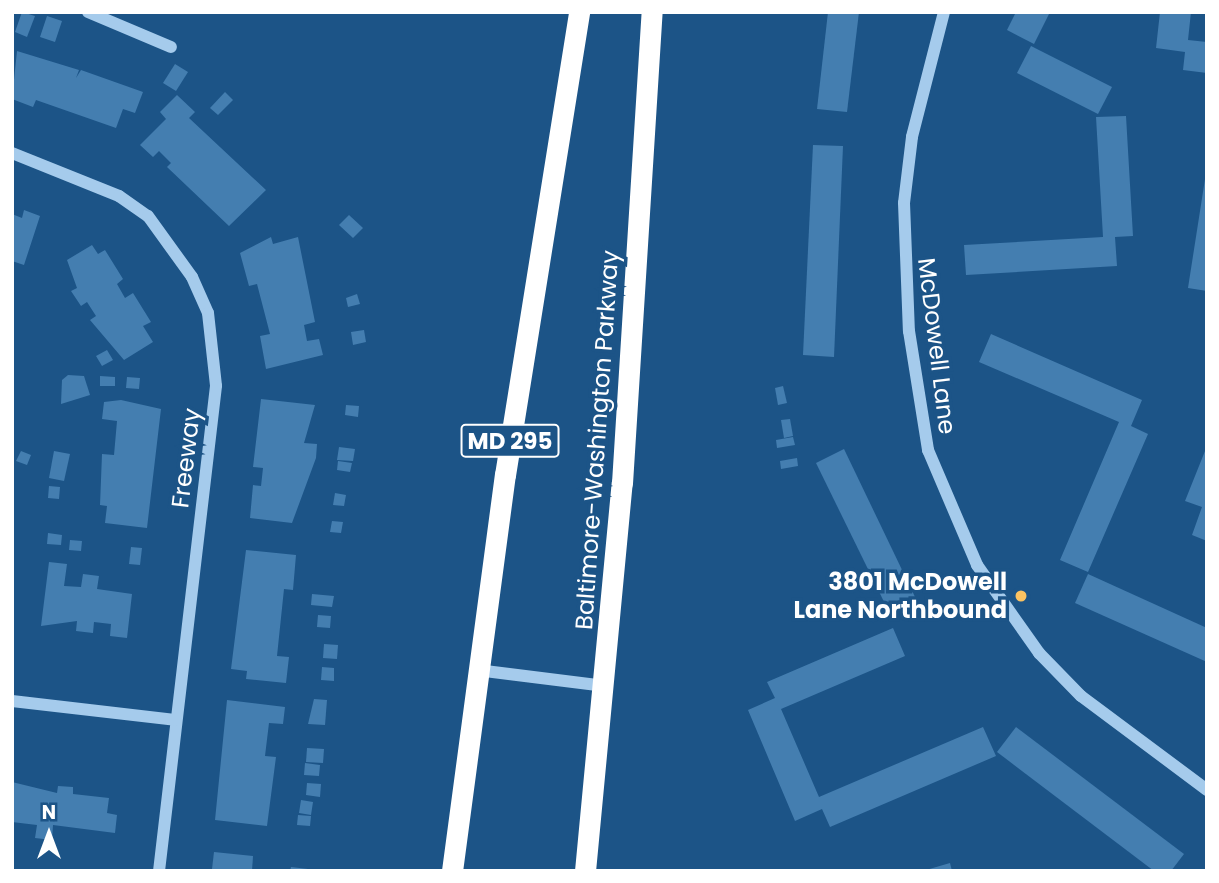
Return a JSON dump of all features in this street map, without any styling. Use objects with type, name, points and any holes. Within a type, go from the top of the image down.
[{"type":"highway","name":"MD 295","points":[[452,871],[477,670],[579,12]]},
{"type":"highway","name":"Baltimore-Washington Parkway","points":[[585,871],[605,686],[652,12]]},
{"type":"street","points":[[88,12],[171,47]]},
{"type":"street","name":"McDowell Lane","points":[[944,12],[924,80],[904,202],[909,331],[928,450],[977,565],[1039,653],[1081,696],[1207,790]]},
{"type":"street","name":"Freeway","points":[[12,153],[119,195],[148,216],[192,277],[208,313],[216,386],[159,871]]},
{"type":"street","points":[[477,670],[605,686]]},
{"type":"street","points":[[12,701],[176,720]]},
{"type":"building","points":[[22,12],[35,16],[27,37],[15,32]]},
{"type":"building","points":[[828,12],[859,12],[847,112],[817,109]]},
{"type":"building","points":[[1016,12],[1050,12],[1034,44],[1007,30]]},
{"type":"building","points":[[1160,12],[1191,12],[1188,40],[1207,42],[1207,73],[1183,70],[1185,52],[1156,48]]},
{"type":"building","points":[[47,16],[62,21],[55,42],[40,37]]},
{"type":"building","points":[[1031,46],[1112,87],[1098,114],[1017,73]]},
{"type":"building","points":[[17,51],[79,70],[76,78],[81,70],[143,92],[135,113],[123,109],[116,128],[36,100],[33,107],[12,99]]},
{"type":"building","points":[[175,64],[188,72],[176,91],[163,83]]},
{"type":"building","points":[[225,92],[233,100],[218,115],[210,108]]},
{"type":"building","points":[[177,95],[195,112],[189,118],[266,190],[229,226],[167,167],[171,163],[159,151],[153,157],[140,145],[166,119],[160,112]]},
{"type":"building","points":[[1126,116],[1133,236],[1115,237],[1117,266],[966,275],[964,245],[1103,237],[1096,117]]},
{"type":"building","points":[[813,145],[843,146],[834,357],[803,355]]},
{"type":"building","points":[[1207,179],[1207,291],[1188,288]]},
{"type":"building","points":[[24,210],[40,216],[24,265],[12,261],[12,214],[22,218]]},
{"type":"building","points":[[349,215],[363,228],[353,238],[339,225]]},
{"type":"building","points":[[271,237],[273,244],[298,237],[315,322],[304,325],[307,341],[319,339],[323,355],[266,369],[260,336],[270,334],[257,284],[249,286],[240,253]]},
{"type":"building","points":[[92,245],[98,254],[105,250],[123,279],[117,284],[125,298],[133,293],[151,322],[143,326],[153,342],[124,360],[90,320],[96,316],[87,302],[81,306],[71,291],[77,288],[67,260]]},
{"type":"building","points":[[357,294],[360,304],[348,307],[346,298]]},
{"type":"building","points":[[364,330],[366,342],[353,345],[351,332]]},
{"type":"building","points":[[991,334],[1142,400],[1131,426],[1148,434],[1088,572],[1060,560],[1119,422],[979,362]]},
{"type":"building","points":[[107,350],[113,360],[102,366],[96,356]]},
{"type":"building","points":[[68,375],[84,376],[90,395],[61,404],[62,380]]},
{"type":"building","points":[[100,376],[115,377],[115,386],[100,386]]},
{"type":"building","points":[[127,377],[140,378],[139,389],[126,388]]},
{"type":"building","points":[[783,386],[787,403],[778,405],[775,388]]},
{"type":"building","points":[[261,399],[315,405],[304,443],[317,444],[316,458],[292,523],[250,518],[253,485],[261,486],[263,468],[253,467]]},
{"type":"building","points":[[121,400],[161,409],[147,528],[105,523],[107,506],[100,505],[102,454],[114,455],[117,421],[102,419],[104,402]]},
{"type":"building","points":[[346,405],[359,406],[358,417],[345,415]]},
{"type":"building","points":[[790,419],[793,436],[784,438],[781,420]]},
{"type":"building","points":[[793,437],[795,445],[777,448],[776,440]]},
{"type":"building","points":[[1207,446],[1207,541],[1192,535],[1202,507],[1185,501]]},
{"type":"building","points":[[339,447],[355,449],[353,461],[337,460]]},
{"type":"building","points":[[844,449],[916,599],[889,612],[816,463]]},
{"type":"building","points":[[21,451],[31,455],[27,465],[16,461]]},
{"type":"building","points":[[54,451],[70,454],[64,481],[49,478]]},
{"type":"building","points":[[797,458],[798,466],[781,469],[780,461]]},
{"type":"building","points":[[338,461],[352,463],[350,472],[337,470]]},
{"type":"building","points":[[49,486],[60,487],[59,499],[48,498]]},
{"type":"building","points":[[335,493],[346,495],[344,506],[333,505]]},
{"type":"building","points":[[332,521],[343,522],[341,533],[330,532]]},
{"type":"building","points":[[48,533],[62,535],[61,545],[47,544]]},
{"type":"building","points":[[70,540],[82,541],[81,551],[69,550]]},
{"type":"building","points":[[131,547],[142,548],[140,565],[129,564]]},
{"type":"building","points":[[246,550],[296,555],[293,590],[284,589],[277,656],[289,657],[286,683],[246,679],[247,671],[231,669]]},
{"type":"building","points":[[49,562],[67,564],[64,586],[81,587],[83,574],[99,576],[97,589],[132,594],[127,638],[110,636],[111,624],[94,622],[93,633],[76,631],[77,621],[41,626]]},
{"type":"building","points":[[1088,574],[1207,628],[1207,662],[1075,603]]},
{"type":"building","points":[[312,594],[334,596],[332,607],[311,605]]},
{"type":"building","points":[[318,615],[331,616],[330,628],[317,627]]},
{"type":"building","points":[[893,628],[905,656],[781,709],[819,797],[983,727],[996,756],[830,827],[822,809],[795,821],[748,710],[775,698],[767,682]]},
{"type":"building","points":[[324,644],[338,645],[337,659],[323,658]]},
{"type":"building","points":[[322,667],[334,668],[334,681],[321,680]]},
{"type":"building","points":[[314,699],[327,700],[325,725],[308,724]]},
{"type":"building","points":[[227,700],[285,707],[283,724],[269,723],[265,756],[276,757],[267,826],[215,820]]},
{"type":"building","points":[[1016,727],[1184,854],[1171,871],[1154,871],[997,752]]},
{"type":"building","points":[[307,748],[324,749],[323,763],[306,762]]},
{"type":"building","points":[[305,763],[320,765],[319,776],[304,775]]},
{"type":"building","points":[[12,782],[57,793],[58,786],[73,787],[73,794],[109,798],[107,813],[117,815],[115,833],[53,825],[52,840],[35,838],[37,825],[12,822]]},
{"type":"building","points":[[307,783],[321,784],[320,797],[306,795]]},
{"type":"building","points":[[301,800],[313,802],[311,815],[299,813]]},
{"type":"building","points":[[298,815],[311,816],[310,826],[297,825]]},
{"type":"building","points":[[214,852],[253,856],[252,871],[212,869]]},
{"type":"building","points":[[950,863],[952,871],[926,871],[926,870]]},
{"type":"building","points":[[291,867],[308,869],[308,871],[290,871]]},
{"type":"place","name":"3801 McDowell Lane Northbound","points":[[1021,596]]}]
